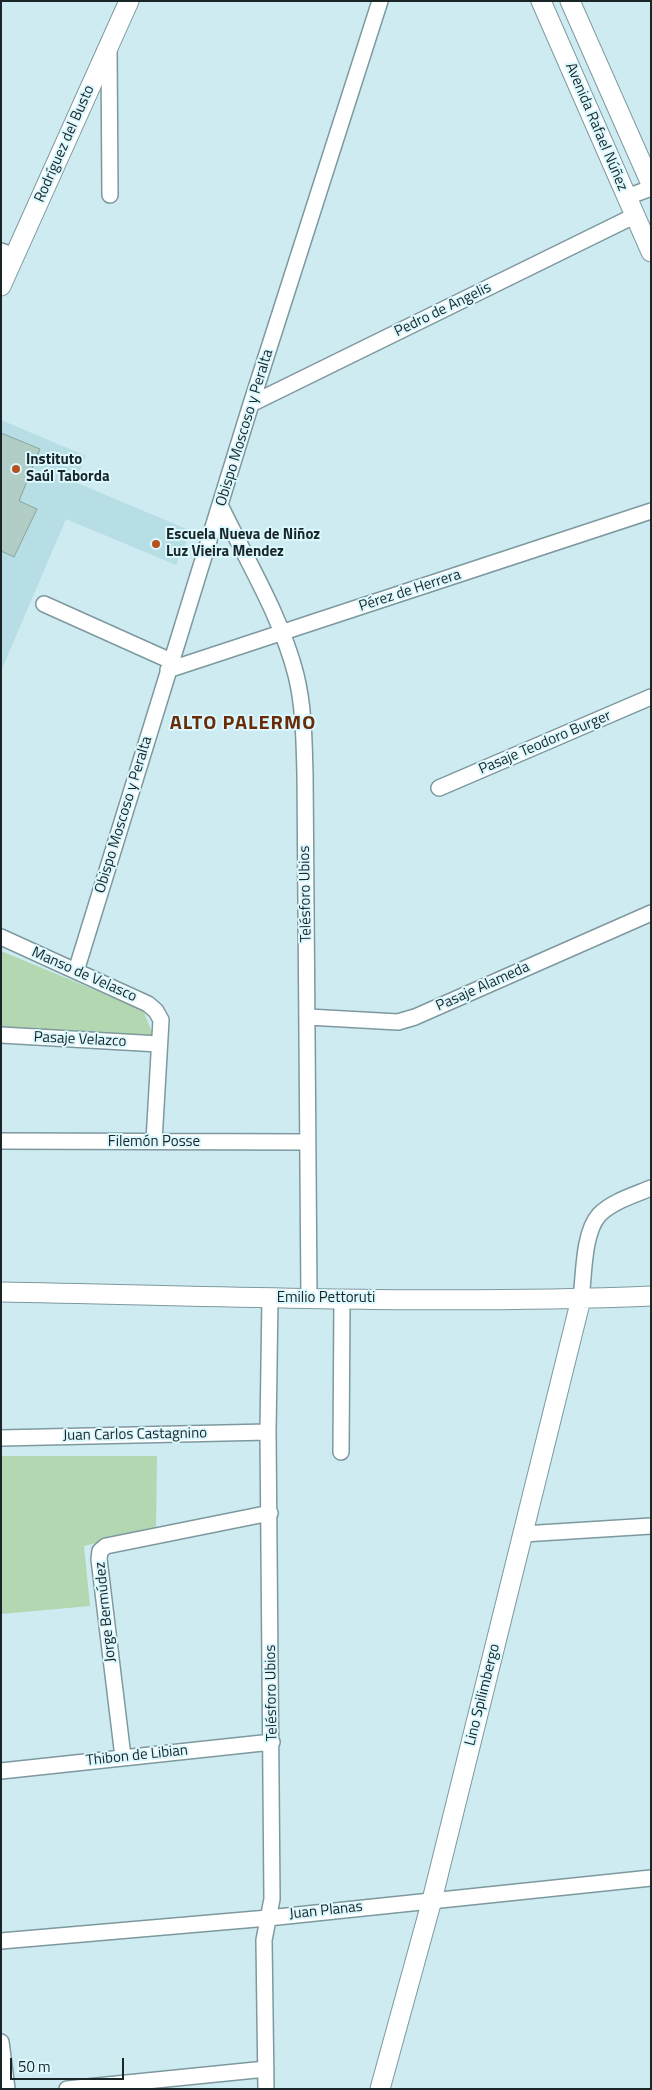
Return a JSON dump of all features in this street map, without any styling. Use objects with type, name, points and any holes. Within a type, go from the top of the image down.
[{"type":"main road","name":"Rodríguez del Busto","points":[[1,286],[8,254],[108,49],[129,1]]},
{"type":"main road","name":"Avenida Rafael Núñez","points":[[541,1],[651,252]]},
{"type":"main road","name":"Avenida Rafael Núñez","points":[[575,3],[651,184]]},
{"type":"main road","name":"Emilio Pettoruti","points":[[1,1292],[342,1298],[581,1299],[651,1296]]},
{"type":"main road","name":"Lino Spilimbergo","points":[[380,2089],[432,1900],[581,1299]]},
{"type":"street","name":"Obispo Moscoso y Peralta","points":[[76,971],[221,507],[251,404],[380,1]]},
{"type":"street","points":[[108,49],[110,195]]},
{"type":"street","points":[[627,197],[651,188]]},
{"type":"street","name":"Pedro de Angelis","points":[[251,404],[634,216]]},
{"type":"street","name":"Telésforo Ubios","points":[[221,507],[282,633],[296,674],[304,734],[309,1297]]},
{"type":"street","name":"Pérez de Herrera","points":[[170,666],[282,633],[651,511]]},
{"type":"street","points":[[44,604],[170,666]]},
{"type":"street","name":"Pasaje Teodoro Burger","points":[[439,788],[651,697]]},
{"type":"street","name":"Pasaje Alameda","points":[[308,1017],[398,1022],[415,1017],[651,913]]},
{"type":"street","name":"Manso de Velasco","points":[[1,937],[148,1004],[156,1011],[160,1020],[159,1044]]},
{"type":"street","name":"Pasaje Velazco","points":[[1,1035],[159,1044]]},
{"type":"street","points":[[154,1142],[159,1044]]},
{"type":"street","name":"Filemón Posse","points":[[1,1141],[307,1142]]},
{"type":"street","points":[[581,1299],[588,1238],[595,1221],[610,1206],[651,1188]]},
{"type":"street","name":"Telésforo Ubios","points":[[266,2089],[264,1940],[272,1899],[268,1432],[270,1297]]},
{"type":"street","points":[[341,1452],[342,1298]]},
{"type":"street","name":"Juan Carlos Castagnino","points":[[1,1438],[268,1432]]},
{"type":"street","name":"Jorge Bermúdez","points":[[123,1757],[99,1559],[100,1551],[106,1546],[270,1512]]},
{"type":"street","points":[[523,1534],[651,1526]]},
{"type":"street","name":"Thibon de Libian","points":[[1,1771],[272,1742]]},
{"type":"street","name":"Juan Planas","points":[[1,1942],[268,1918],[651,1878]]},
{"type":"street","points":[[1,2042],[7,2089]]},
{"type":"street","points":[[67,2089],[266,2069]]},
{"type":"shaded area","name":"Escuela Nueva de Niñoz Luz Vieira Mendez","points":[[1,420],[86,456],[75,482],[191,531],[176,565],[66,519],[1,671]]},
{"type":"green space","points":[[1,951],[143,1010],[155,1040],[1,1028]]},
{"type":"green space","points":[[1,1456],[157,1456],[156,1529],[84,1546],[90,1606],[1,1614]]},
{"type":"building","points":[[1,433],[40,449],[19,501],[37,509],[14,557],[1,551]]},
{"type":"place","name":"Instituto Saúl Taborda","points":[[16,469]]},
{"type":"place","name":"Escuela Nueva de Niñoz Luz Vieira Mendez","points":[[156,544]]},
{"type":"district","name":"ALTO PALERMO","points":[[243,724]]}]
